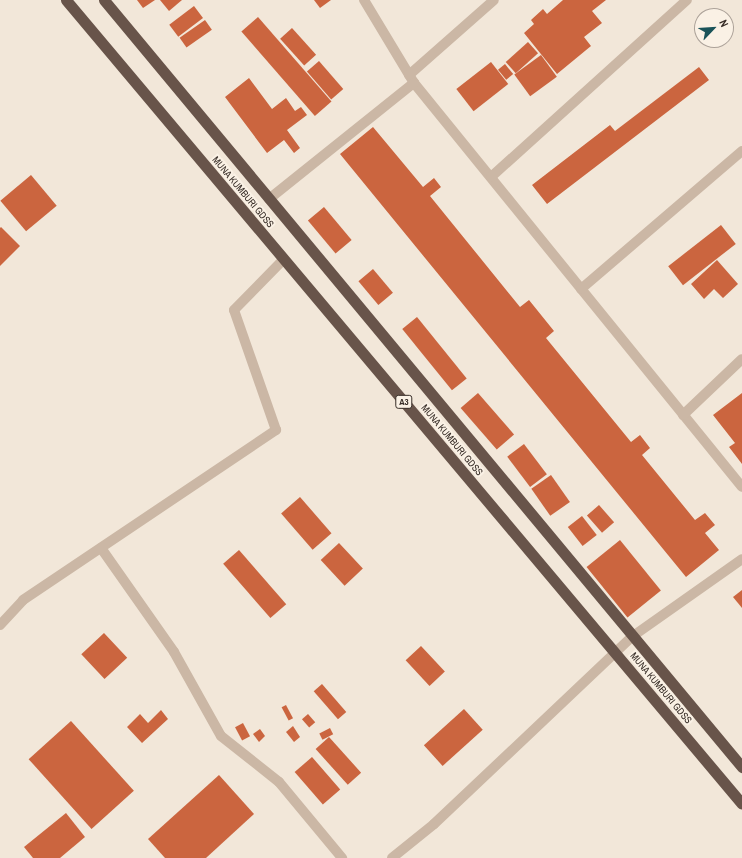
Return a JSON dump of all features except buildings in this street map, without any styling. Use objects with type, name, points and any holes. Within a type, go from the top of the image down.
[{"type":"highway","name":"MUNA KUMBURI GDSS","points":[[66,0],[742,804]]},
{"type":"highway","name":"MUNA KUMBURI GDSS","points":[[104,0],[742,767]]},
{"type":"street","points":[[364,0],[411,79],[742,487]]},
{"type":"street","points":[[269,199],[411,79],[494,0]]},
{"type":"street","points":[[491,177],[687,0]]},
{"type":"street","points":[[581,289],[742,152]]},
{"type":"street","points":[[0,625],[23,600],[276,430],[234,310],[284,259]]},
{"type":"street","points":[[683,415],[742,359]]},
{"type":"street","points":[[101,548],[174,652],[221,736],[279,782],[342,858]]},
{"type":"street","points":[[392,858],[434,824],[632,636],[742,559]]}]
